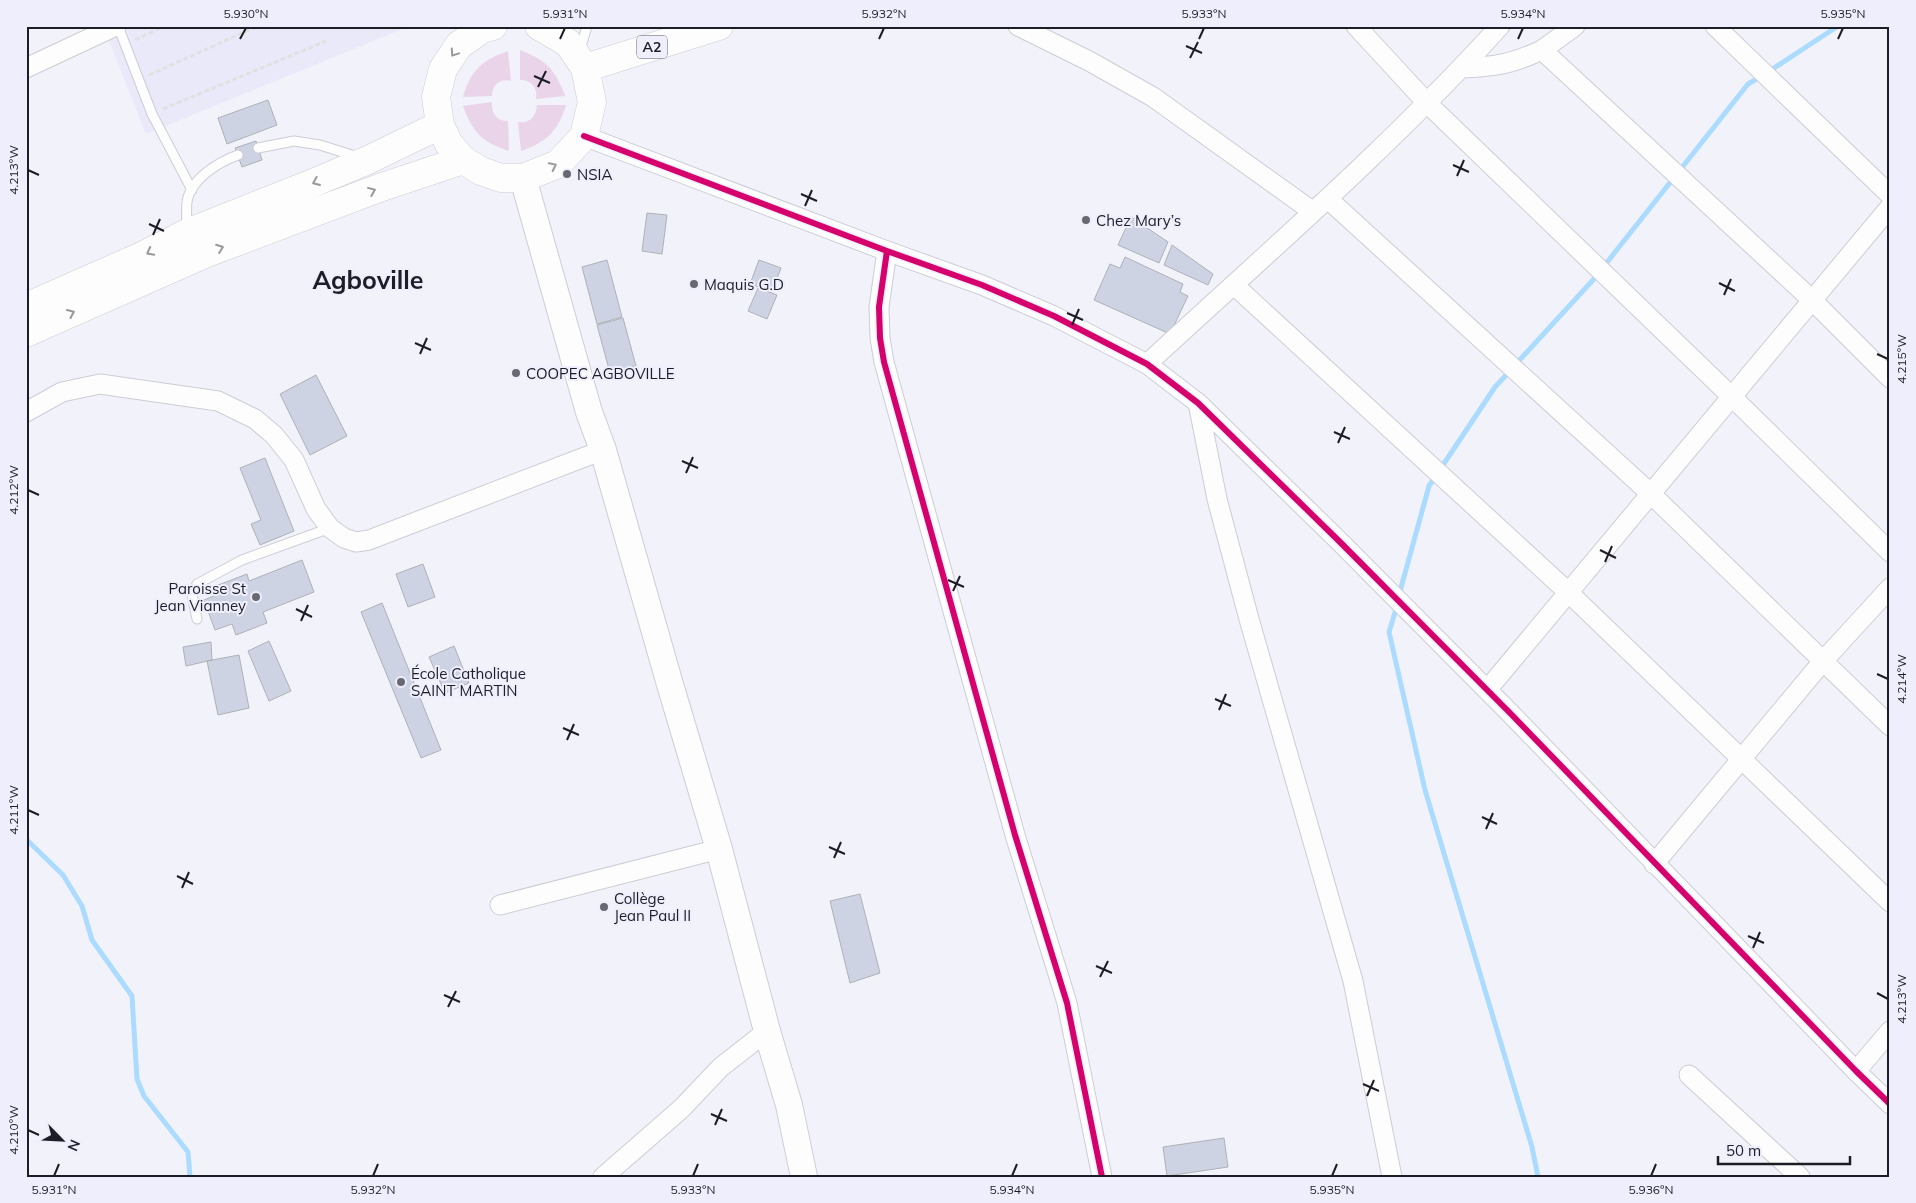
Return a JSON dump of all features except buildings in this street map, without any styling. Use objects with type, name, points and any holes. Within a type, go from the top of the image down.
[{"type":"main road","points":[[486,27],[459,45],[443,69],[436,97],[440,125],[449,144],[464,160],[481,171],[501,178],[522,178],[558,164],[584,136],[592,102],[581,62],[568,43],[539,26]]},
{"type":"main road","name":"A2","points":[[581,62],[719,26]]},
{"type":"main road","points":[[26,307],[144,255],[187,233],[368,160],[440,125]]},
{"type":"main road","points":[[26,333],[207,253],[382,187],[464,160]]},
{"type":"main road","points":[[522,178],[719,849],[767,1032],[789,1105],[804,1177]]},
{"type":"street","points":[[26,68],[117,26]]},
{"type":"street","points":[[1018,26],[1090,61],[1153,97],[1312,211]]},
{"type":"street","points":[[1356,26],[1428,104],[1890,552]]},
{"type":"street","points":[[1147,364],[1312,211],[1328,199],[1428,104],[1500,26]]},
{"type":"street","points":[[1461,68],[1495,67],[1518,61],[1542,50],[1575,26]]},
{"type":"street","points":[[1715,26],[1890,195]]},
{"type":"street","points":[[1542,50],[1812,300],[1890,378]]},
{"type":"street","points":[[584,136],[887,251],[991,288],[1054,316],[1147,364],[1198,403],[1340,542],[1487,690],[1654,864],[1890,1104]]},
{"type":"street","points":[[1328,199],[1650,493],[1890,726]]},
{"type":"street","points":[[1487,690],[1890,207]]},
{"type":"street","points":[[887,251],[879,307],[880,338],[884,362],[1015,834],[1067,1003],[1102,1177]]},
{"type":"street","points":[[1234,285],[1568,592],[1890,902]]},
{"type":"street","points":[[26,412],[62,392],[100,384],[218,401],[255,419],[274,435],[294,460],[316,509],[330,528],[344,538],[356,542],[368,540],[603,450]]},
{"type":"street","points":[[1198,403],[1217,500],[1249,619],[1353,981],[1392,1177]]},
{"type":"street","points":[[1654,864],[1823,661],[1890,588]]},
{"type":"street","points":[[500,905],[719,849]]},
{"type":"street","points":[[1856,1071],[1890,1031]]},
{"type":"street","points":[[603,1177],[681,1109],[721,1066],[767,1032]]},
{"type":"street","points":[[1689,1075],[1800,1177]]},
{"type":"lane","points":[[117,26],[152,114],[192,190]]},
{"type":"lane","points":[[581,62],[587,26]]},
{"type":"lane","points":[[258,148],[294,141],[320,145],[368,160]]},
{"type":"lane","points":[[187,233],[187,200],[192,190],[205,173],[223,161],[238,156]]},
{"type":"lane","points":[[197,618],[192,595],[197,584],[242,560],[330,528]]},
{"type":"path","points":[[125,44],[164,26]]},
{"type":"path","points":[[139,79],[258,26]]},
{"type":"path","points":[[152,114],[326,41]]},
{"type":"shaded area","points":[[103,26],[410,26],[146,134]]},
{"type":"shaded area","points":[[520,50],[537,58],[549,67],[558,79],[565,96],[536,99],[536,91],[533,85],[528,81],[520,80]]},
{"type":"shaded area","points":[[508,51],[511,81],[507,80],[497,83],[493,89],[492,96],[463,97],[470,80],[479,67],[491,58]]},
{"type":"shaded area","points":[[492,102],[496,116],[501,120],[508,121],[509,151],[485,140],[475,130],[463,106]]},
{"type":"shaded area","points":[[537,105],[566,105],[555,129],[538,144],[521,151],[518,122],[529,121],[535,113]]},
{"type":"waterway","points":[[1768,72],[1838,26]]},
{"type":"waterway","points":[[1515,365],[1593,280],[1748,84],[1760,77]]},
{"type":"waterway","points":[[1399,595],[1429,486],[1495,387],[1510,371]]},
{"type":"waterway","points":[[1397,606],[1389,632],[1425,790],[1532,1147],[1538,1177]]},
{"type":"waterway","points":[[26,839],[63,875],[82,906],[92,940],[132,996],[137,1079],[144,1096],[188,1152],[190,1177]]},
{"type":"cycle path","points":[[584,136],[982,285],[1054,316],[1147,364],[1198,403],[1340,542],[1511,714],[1890,1104]]},
{"type":"cycle path","points":[[887,251],[879,307],[880,338],[884,362],[1015,835],[1067,1003],[1102,1177]]},
{"type":"place","name":"NSIA","points":[[567,174]]},
{"type":"place","name":"Chez Mary’s","points":[[1086,220]]},
{"type":"place","name":"Maquis G.D","points":[[694,284]]},
{"type":"place","name":"COOPEC AGBOVILLE","points":[[516,373]]},
{"type":"place","name":"Paroisse St Jean Vianney","points":[[256,597]]},
{"type":"place","name":"École Catholique SAINT MARTIN","points":[[401,682]]},
{"type":"place","name":"Collège Jean Paul II","points":[[604,907]]},
{"type":"district","name":"Agboville","points":[[368,279]]}]
